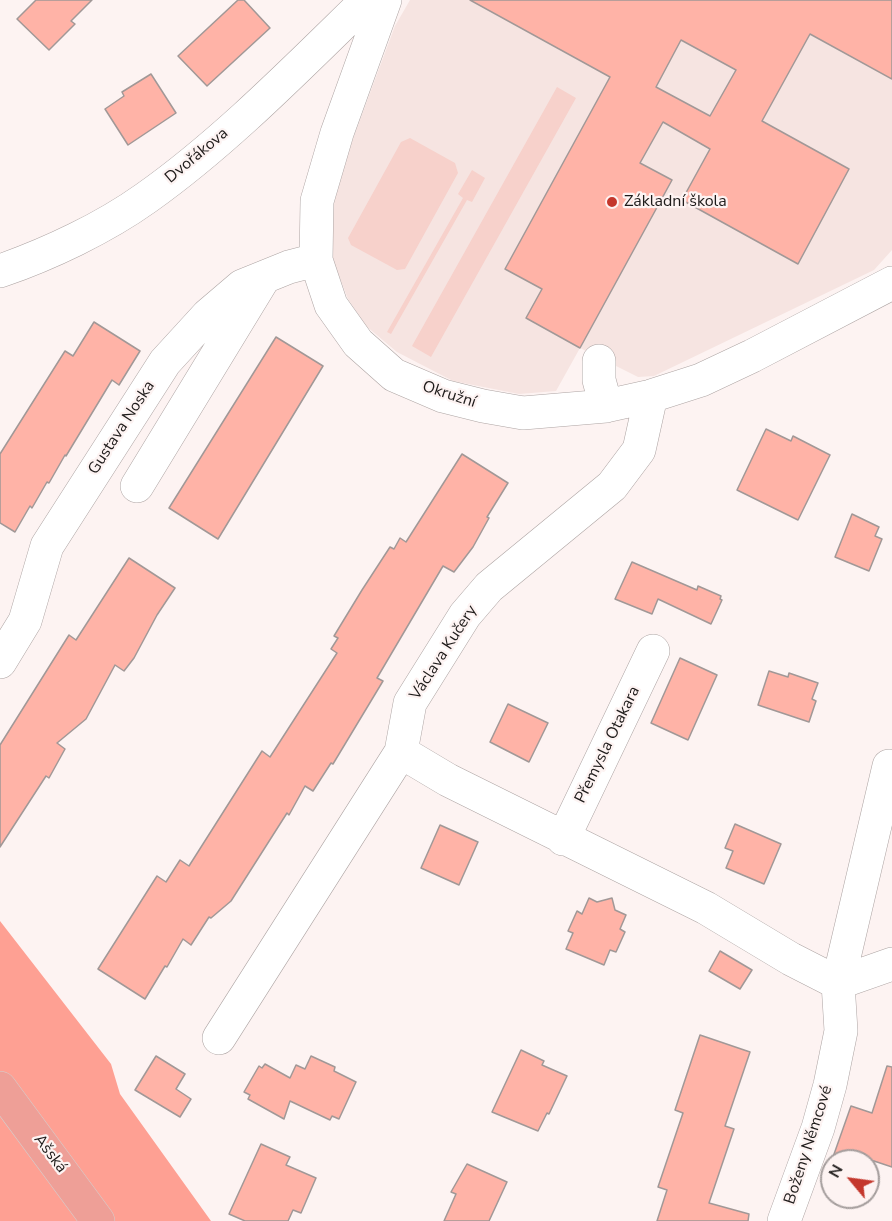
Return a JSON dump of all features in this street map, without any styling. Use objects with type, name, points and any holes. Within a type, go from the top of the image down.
[{"type":"main road","name":"Ašská","points":[[0,1088],[98,1221]]},
{"type":"street","name":"Dvořákova","points":[[0,271],[70,243],[146,198],[267,96],[367,0]]},
{"type":"street","name":"Okružní","points":[[385,0],[337,133],[317,201],[316,260],[331,305],[358,343],[394,375],[443,396],[523,413],[606,406],[651,396],[711,375],[892,283]]},
{"type":"street","name":"Gustava Noska","points":[[0,662],[25,621],[47,546],[165,362],[207,315],[242,286],[289,267],[316,260]]},
{"type":"street","points":[[137,486],[264,277]]},
{"type":"street","points":[[599,362],[599,380],[606,406]]},
{"type":"street","name":"Václava Kučery","points":[[219,1038],[401,752],[410,704],[465,615],[489,587],[620,478],[639,450],[651,396]]},
{"type":"street","name":"Přemysla Otakara","points":[[563,838],[653,651]]},
{"type":"street","points":[[401,752],[448,780],[706,908],[791,959],[838,983],[892,964]]},
{"type":"street","name":"Boženy Němcové","points":[[784,1221],[818,1128],[830,1085],[841,1031],[838,983],[889,766]]},
{"type":"shaded area","name":"Základní škola","points":[[410,0],[892,0],[892,250],[874,270],[654,376],[638,377],[580,348],[556,391],[519,394],[453,381],[397,352],[366,326],[348,299],[334,263],[327,226],[338,179],[395,26]]},
{"type":"shaded area","points":[[557,87],[576,98],[431,357],[412,346]]},
{"type":"shaded area","points":[[410,138],[455,163],[458,173],[405,269],[397,270],[351,245],[348,238],[401,142]]},
{"type":"shaded area","points":[[472,170],[485,178],[472,202],[467,200],[391,334],[387,332],[463,198],[458,194]]},
{"type":"shaded area","points":[[0,921],[111,1064],[120,1094],[211,1221],[0,1221]]},
{"type":"building","points":[[36,0],[92,0],[71,21],[75,24],[49,50],[17,19]]},
{"type":"building","points":[[238,0],[244,0],[270,28],[207,86],[178,56]]},
{"type":"building","points":[[470,0],[892,0],[892,79],[810,34],[762,121],[849,169],[798,264],[682,200],[710,149],[663,122],[640,163],[672,180],[580,348],[526,318],[542,289],[505,269],[610,77]],"holes":[[[681,40],[736,70],[710,116],[656,87]]]},
{"type":"building","points":[[151,74],[176,113],[128,145],[105,109],[124,96],[122,92]]},
{"type":"building","points":[[94,322],[140,351],[119,385],[112,380],[49,483],[47,482],[32,508],[30,506],[15,532],[0,523],[0,454],[65,351],[73,356]]},
{"type":"building","points":[[276,337],[323,366],[218,539],[169,508]]},
{"type":"building","points":[[766,429],[791,441],[793,436],[830,455],[798,520],[737,490]]},
{"type":"building","points":[[462,454],[508,483],[487,517],[489,518],[473,547],[454,572],[443,566],[377,678],[383,681],[333,764],[331,763],[313,791],[305,786],[289,815],[287,813],[231,901],[211,918],[209,917],[191,945],[183,939],[145,999],[98,969],[157,876],[166,882],[180,860],[189,866],[262,751],[270,757],[337,653],[331,649],[338,638],[334,636],[362,590],[390,547],[394,549],[400,538],[406,542]]},
{"type":"building","points":[[852,514],[879,527],[875,536],[882,539],[869,571],[835,557]]},
{"type":"building","points":[[129,558],[175,588],[157,615],[134,658],[124,671],[115,665],[86,719],[57,743],[65,749],[49,778],[46,776],[0,847],[0,745],[69,635],[76,640]]},
{"type":"building","points":[[632,562],[697,590],[698,586],[721,596],[722,600],[711,624],[658,599],[652,614],[615,599]]},
{"type":"building","points":[[680,658],[717,675],[688,740],[651,723]]},
{"type":"building","points":[[769,671],[788,677],[789,673],[818,683],[812,699],[816,701],[809,722],[758,705]]},
{"type":"building","points":[[508,704],[548,723],[529,762],[490,742]]},
{"type":"building","points":[[735,824],[781,844],[764,884],[726,868],[733,851],[725,848]]},
{"type":"building","points":[[440,825],[478,842],[459,885],[421,868]]},
{"type":"building","points":[[589,898],[597,902],[612,898],[615,910],[626,915],[620,929],[625,932],[616,952],[610,950],[604,965],[566,949],[573,933],[568,931],[577,911],[582,914]]},
{"type":"building","points":[[720,951],[752,970],[740,989],[709,971]]},
{"type":"building","points":[[700,1035],[750,1052],[725,1126],[734,1129],[709,1203],[749,1214],[748,1221],[657,1221],[667,1190],[658,1187],[683,1113],[675,1110]]},
{"type":"building","points":[[521,1050],[544,1061],[542,1065],[567,1076],[549,1114],[547,1113],[538,1131],[492,1112]]},
{"type":"building","points":[[156,1056],[185,1074],[176,1089],[191,1099],[180,1117],[135,1090]]},
{"type":"building","points":[[311,1056],[335,1067],[334,1071],[356,1082],[339,1119],[332,1116],[330,1120],[290,1101],[284,1119],[248,1099],[250,1095],[244,1092],[259,1066],[262,1068],[265,1064],[290,1078],[296,1065],[305,1069]]},
{"type":"building","points":[[887,1066],[892,1067],[892,1167],[880,1163],[880,1149],[836,1149],[851,1106],[872,1113]]},
{"type":"building","points":[[261,1144],[290,1157],[286,1165],[316,1178],[301,1213],[293,1210],[288,1221],[245,1221],[229,1214]]},
{"type":"building","points":[[467,1164],[507,1182],[489,1221],[444,1221],[456,1194],[451,1192]]},
{"type":"place","name":"Základní škola","points":[[612,202]]}]
